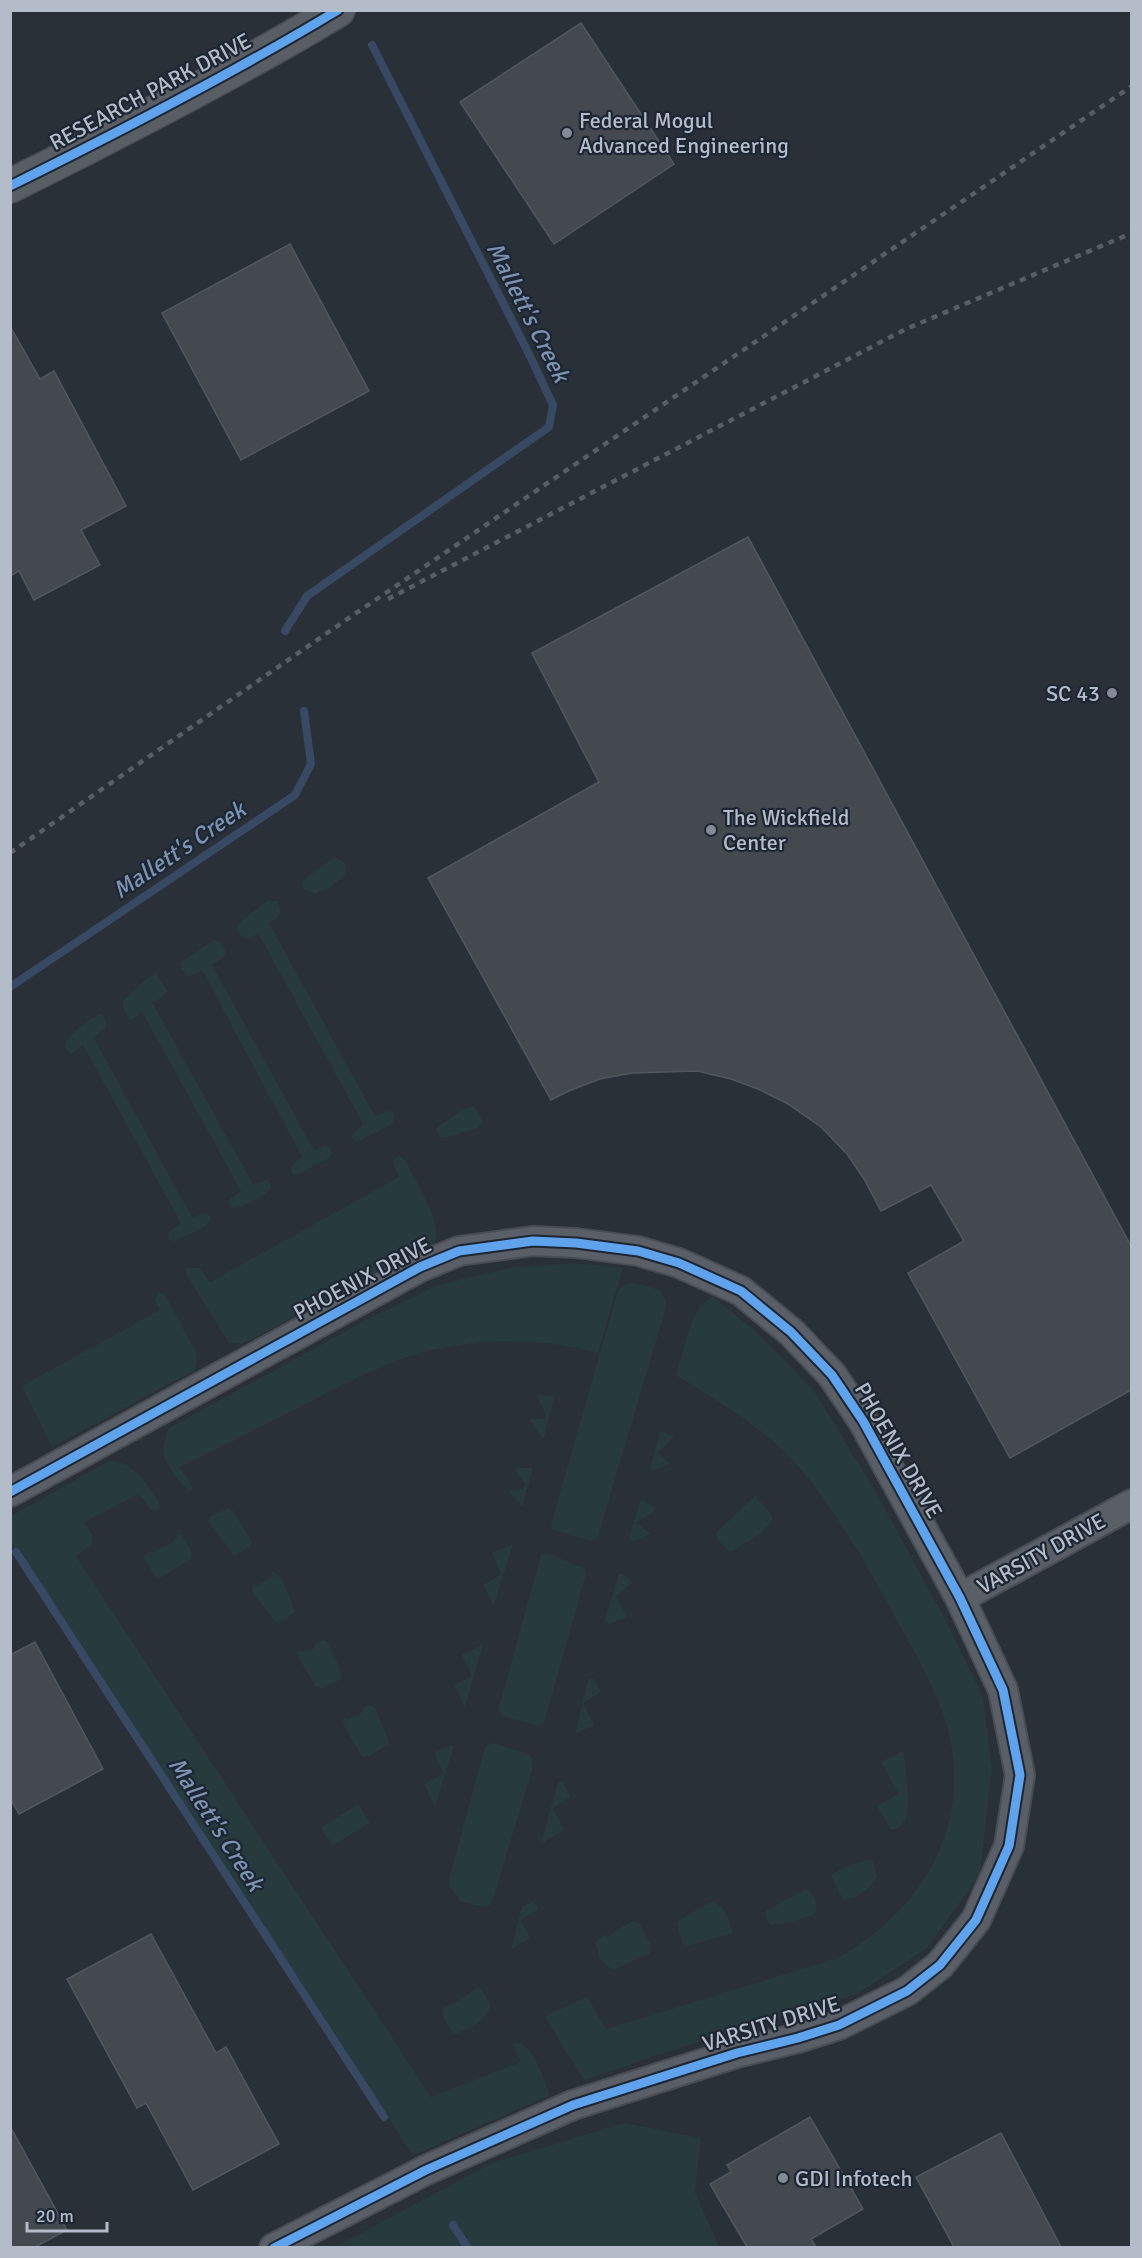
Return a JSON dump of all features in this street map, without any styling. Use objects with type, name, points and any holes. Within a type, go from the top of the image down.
[{"type":"street","name":"RESEARCH PARK DRIVE","points":[[10,186],[197,89],[338,10]]},
{"type":"street","name":"PHOENIX DRIVE","points":[[10,1492],[420,1267],[459,1251],[533,1241],[576,1243],[638,1251],[679,1263],[741,1291],[791,1332],[831,1375],[863,1421],[960,1598]]},
{"type":"street","name":"VARSITY DRIVE","points":[[274,2247],[426,2170],[573,2105],[738,2053],[839,2025],[906,1991],[940,1965],[976,1920],[1009,1846],[1020,1775],[1003,1690],[960,1598],[1131,1504]]},
{"type":"green space","points":[[335,857],[345,863],[346,872],[343,877],[330,887],[315,894],[304,889],[303,880]]},
{"type":"green space","points":[[267,901],[277,901],[281,912],[277,919],[269,923],[375,1116],[387,1111],[392,1112],[395,1117],[392,1124],[356,1142],[351,1136],[363,1124],[258,933],[251,938],[241,936],[236,927]]},
{"type":"green space","points":[[214,940],[221,942],[226,952],[224,957],[212,965],[314,1150],[324,1146],[330,1147],[332,1153],[329,1158],[294,1176],[291,1170],[292,1165],[302,1157],[202,970],[191,976],[186,975],[180,968],[181,962]]},
{"type":"green space","points":[[156,974],[168,992],[152,1002],[253,1184],[267,1180],[271,1184],[271,1188],[246,1204],[230,1207],[229,1200],[241,1191],[142,1012],[130,1021],[123,1009],[123,1001],[147,978]]},
{"type":"green space","points":[[101,1014],[106,1020],[106,1027],[94,1038],[192,1217],[206,1213],[210,1217],[206,1226],[175,1241],[169,1240],[168,1233],[181,1223],[83,1045],[71,1054],[64,1046],[80,1027]]},
{"type":"green space","points":[[474,1106],[483,1122],[478,1128],[444,1138],[440,1137],[435,1129],[460,1111]]},
{"type":"green space","points":[[399,1156],[406,1161],[433,1216],[436,1238],[433,1245],[242,1344],[229,1343],[186,1274],[186,1268],[200,1268],[210,1282],[399,1177],[392,1161]]},
{"type":"green space","points":[[572,1263],[623,1268],[598,1353],[559,1345],[496,1342],[455,1345],[419,1353],[371,1371],[179,1468],[188,1478],[193,1489],[190,1491],[178,1480],[167,1461],[163,1449],[169,1428],[366,1320],[438,1285],[509,1268]]},
{"type":"green space","points":[[635,1283],[660,1290],[666,1300],[664,1314],[598,1536],[591,1541],[555,1530],[551,1524],[618,1290],[626,1284]]},
{"type":"green space","points":[[158,1292],[165,1295],[197,1354],[193,1371],[52,1447],[22,1386],[160,1310],[155,1300]]},
{"type":"green space","points":[[713,1296],[749,1326],[813,1389],[877,1494],[945,1619],[983,1697],[992,1767],[980,1874],[927,1948],[857,1994],[663,2053],[585,2080],[545,2016],[587,1997],[606,2029],[838,1958],[866,1940],[911,1897],[929,1871],[942,1844],[951,1815],[954,1783],[952,1749],[942,1712],[918,1659],[848,1535],[825,1500],[786,1453],[741,1416],[676,1375],[692,1321],[701,1305]]},
{"type":"green space","points":[[537,1395],[554,1397],[542,1438],[529,1419],[544,1419],[546,1416]]},
{"type":"green space","points":[[660,1433],[674,1436],[658,1453],[670,1464],[649,1472]]},
{"type":"green space","points":[[109,1461],[125,1464],[132,1469],[146,1483],[156,1498],[160,1505],[159,1510],[150,1509],[139,1494],[84,1522],[92,1534],[93,1544],[76,1556],[431,2097],[521,2062],[512,2044],[521,2043],[535,2060],[550,2095],[413,2155],[11,1542],[11,1516]]},
{"type":"green space","points":[[514,1468],[533,1468],[522,1507],[508,1490],[523,1489],[525,1484]]},
{"type":"green space","points":[[755,1496],[772,1515],[772,1521],[761,1533],[733,1551],[729,1551],[717,1539],[716,1533]]},
{"type":"green space","points":[[643,1500],[657,1509],[636,1523],[651,1534],[633,1542],[629,1539],[640,1502]]},
{"type":"green space","points":[[229,1508],[252,1542],[250,1547],[234,1556],[209,1521],[210,1517]]},
{"type":"green space","points":[[177,1534],[182,1535],[192,1552],[191,1559],[160,1578],[155,1576],[143,1557],[150,1551],[152,1553],[174,1542]]},
{"type":"green space","points":[[513,1544],[494,1605],[483,1585],[501,1574],[492,1553]]},
{"type":"green space","points":[[548,1554],[584,1568],[586,1574],[544,1723],[538,1726],[503,1716],[498,1711],[541,1555]]},
{"type":"green space","points":[[273,1572],[283,1583],[295,1611],[285,1620],[276,1623],[251,1591],[254,1584],[259,1585],[273,1576],[271,1574]]},
{"type":"green space","points":[[619,1574],[633,1582],[616,1596],[627,1617],[609,1624],[605,1620]]},
{"type":"green space","points":[[327,1641],[342,1673],[339,1680],[322,1688],[316,1687],[296,1653],[314,1649],[315,1643]]},
{"type":"green space","points":[[483,1644],[465,1707],[454,1685],[472,1676],[462,1655]]},
{"type":"green space","points":[[594,1679],[601,1692],[583,1703],[594,1725],[575,1734],[588,1680]]},
{"type":"green space","points":[[369,1705],[375,1708],[389,1741],[369,1756],[362,1757],[343,1724],[344,1717],[349,1719],[363,1712],[364,1708]]},
{"type":"green space","points":[[493,1743],[528,1754],[532,1758],[533,1767],[493,1899],[490,1905],[483,1907],[460,1901],[448,1883],[485,1747]]},
{"type":"green space","points":[[451,1745],[454,1746],[435,1807],[424,1784],[444,1774],[434,1753]]},
{"type":"green space","points":[[903,1751],[907,1783],[907,1814],[901,1825],[890,1829],[877,1806],[899,1794],[881,1762]]},
{"type":"green space","points":[[558,1782],[563,1782],[570,1797],[553,1808],[564,1830],[544,1842],[542,1840]]},
{"type":"green space","points":[[357,1805],[370,1823],[333,1845],[322,1830],[323,1826]]},
{"type":"green space","points":[[868,1860],[873,1861],[877,1877],[859,1896],[844,1899],[831,1875],[844,1867]]},
{"type":"green space","points":[[806,1889],[815,1900],[817,1906],[815,1914],[793,1922],[770,1925],[765,1916],[766,1911]]},
{"type":"green space","points":[[713,1901],[724,1911],[733,1933],[688,1946],[683,1945],[677,1924],[679,1920]]},
{"type":"green space","points":[[532,1902],[538,1909],[521,1920],[530,1938],[511,1949],[522,1907]]},
{"type":"green space","points":[[632,1921],[639,1923],[651,1945],[650,1953],[613,1970],[601,1961],[595,1942]]},
{"type":"green space","points":[[478,1987],[491,2006],[476,2024],[454,2034],[444,2020],[442,2009]]},
{"type":"green space","points":[[624,2123],[701,2138],[695,2192],[719,2247],[335,2247],[492,2163]]},
{"type":"building","name":"Federal Mogul Advanced Engineering","points":[[581,23],[674,164],[554,244],[460,102]]},
{"type":"building","points":[[290,244],[369,391],[241,460],[162,313]]},
{"type":"building","points":[[10,326],[40,379],[54,371],[126,506],[81,530],[100,565],[34,600],[19,571],[10,576]]},
{"type":"building","name":"The Wickfield Center","points":[[748,537],[1131,1246],[1131,1390],[1010,1458],[908,1273],[964,1241],[931,1185],[881,1211],[847,1154],[821,1127],[788,1104],[758,1089],[731,1079],[697,1071],[632,1073],[600,1079],[551,1100],[428,878],[599,782],[532,653]]},
{"type":"building","points":[[35,1642],[103,1769],[19,1814],[10,1798],[10,1655]]},
{"type":"building","points":[[151,1934],[216,2053],[226,2047],[279,2144],[193,2190],[146,2103],[137,2108],[67,1979]]},
{"type":"building","name":"GDI Infotech","points":[[810,2117],[863,2209],[811,2239],[816,2247],[747,2247],[710,2184],[731,2172],[727,2165]]},
{"type":"building","points":[[10,2126],[67,2230],[35,2247],[10,2247]]},
{"type":"building","points":[[1001,2133],[1061,2247],[954,2247],[916,2177]]},
{"type":"waterway","name":"Mallett's Creek","points":[[285,631],[307,596],[549,427],[553,405],[372,45]]},
{"type":"waterway","name":"Mallett's Creek","points":[[10,987],[295,795],[311,764],[304,711]]},
{"type":"waterway","name":"Mallett's Creek","points":[[16,1552],[384,2117]]},
{"type":"waterway","name":"Mallett's Creek","points":[[453,2225],[468,2248]]},
{"type":"railway","points":[[10,853],[343,622],[1132,86]]},
{"type":"railway","points":[[388,599],[906,329],[1132,233]]},
{"type":"cycle path","points":[[10,186],[176,101],[338,10]]},
{"type":"cycle path","points":[[10,1492],[420,1267],[459,1251],[533,1241],[576,1243],[638,1251],[679,1263],[741,1291],[791,1332],[832,1375],[863,1421],[960,1598],[1003,1690],[1020,1775],[1009,1846],[976,1920],[940,1965],[907,1991],[839,2025],[737,2053],[573,2105],[426,2170],[274,2248]]},
{"type":"place","name":"Federal Mogul Advanced Engineering","points":[[567,133]]},
{"type":"place","name":"SC 43","points":[[1112,693]]},
{"type":"place","name":"The Wickfield Center","points":[[711,830]]},
{"type":"place","name":"GDI Infotech","points":[[783,2178]]}]
